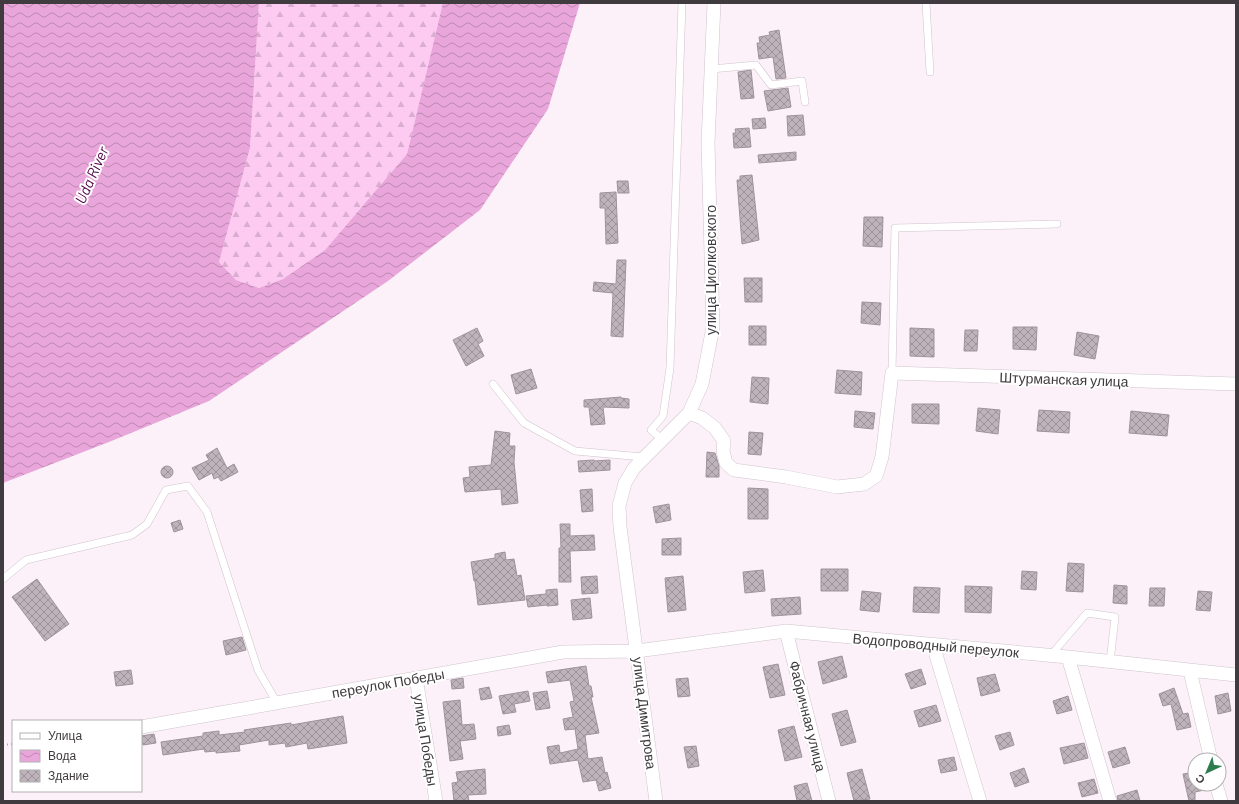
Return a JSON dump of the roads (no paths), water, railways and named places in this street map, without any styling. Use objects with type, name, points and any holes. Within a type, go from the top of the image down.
[{"type":"street","name":"улица Циолковского","points":[[634,626],[620,527],[619,506],[625,483],[643,457],[689,413],[702,384],[712,327],[708,143],[714,3]]},
{"type":"street","points":[[689,413],[702,418],[715,428],[724,442],[726,463],[734,470],[786,477],[837,487],[864,484],[876,476],[882,457],[892,373]]},
{"type":"street","name":"Штурманская улица","points":[[892,373],[1236,384]]},
{"type":"street","name":"улица Димитрова","points":[[634,626],[656,801]]},
{"type":"street","name":"Водопроводный переулок","points":[[637,650],[786,631],[936,650],[1068,657],[1236,675]]},
{"type":"street","name":"Фабричная улица","points":[[786,631],[829,801]]},
{"type":"street","name":"переулок Победы","points":[[142,727],[563,652],[637,650]]},
{"type":"street","points":[[936,650],[980,801]]},
{"type":"street","points":[[1068,657],[1110,801]]},
{"type":"street","points":[[1190,670],[1209,752]]},
{"type":"street","name":"улица Победы","points":[[416,678],[436,801]]},
{"type":"lane","points":[[662,439],[651,430],[663,416],[670,368],[682,3]]},
{"type":"lane","points":[[926,3],[930,72]]},
{"type":"lane","points":[[711,69],[756,64],[771,85],[802,81],[805,102]]},
{"type":"lane","points":[[892,373],[895,228],[1057,224]]},
{"type":"lane","points":[[493,384],[524,423],[575,451],[643,457]]},
{"type":"lane","points":[[3,579],[26,560],[132,535],[147,524],[166,490],[188,486],[207,512],[258,670],[277,703]]},
{"type":"lane","points":[[1051,656],[1087,613],[1115,617],[1110,662]]},
{"type":"water","name":"Uda River","points":[[3,3],[259,3],[250,148],[219,262],[236,280],[259,288],[283,279],[325,250],[407,154],[443,3],[580,3],[548,109],[480,210],[388,281],[209,401],[3,483]]}]
